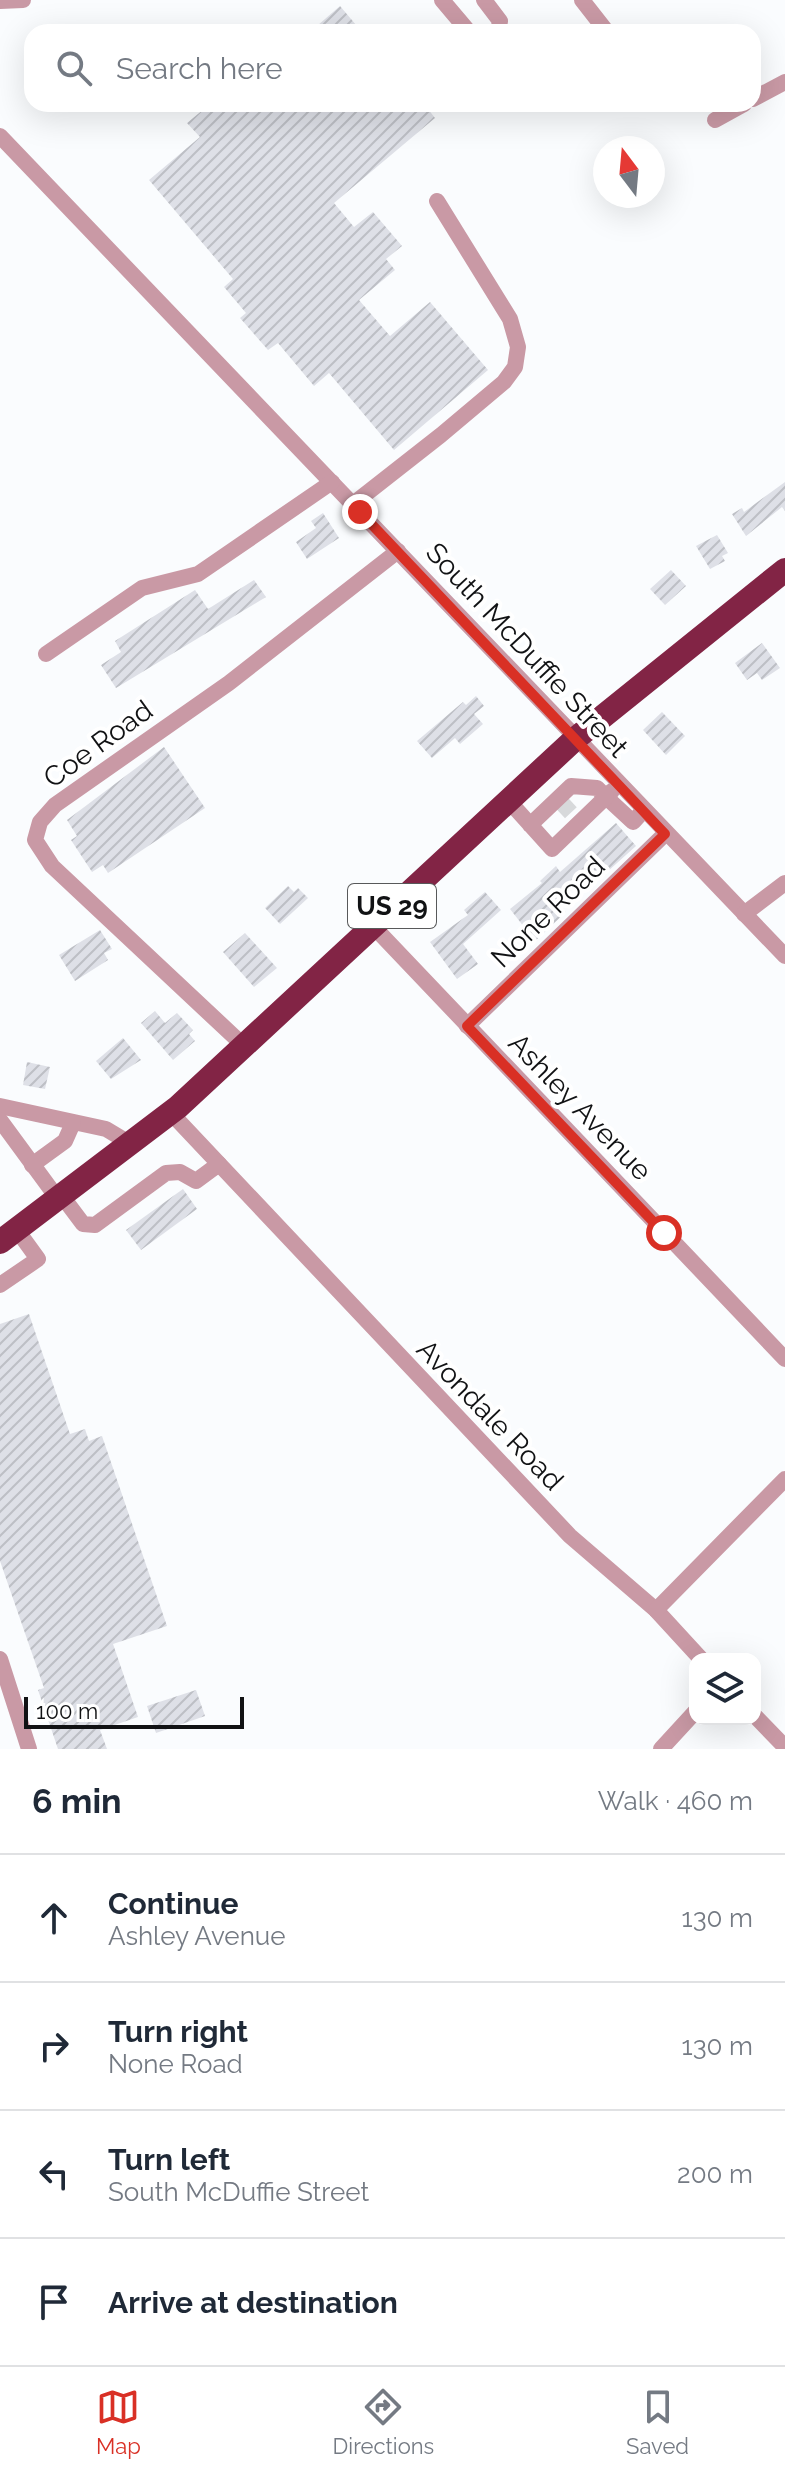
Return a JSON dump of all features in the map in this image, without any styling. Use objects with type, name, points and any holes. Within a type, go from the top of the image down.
[{"type":"highway","name":"US 29","points":[[5,1238],[171,1113],[575,739],[785,570]]},
{"type":"street","points":[[0,1],[23,0]]},
{"type":"street","points":[[442,0],[462,24]]},
{"type":"street","points":[[484,0],[499,24]]},
{"type":"street","points":[[582,0],[601,24]]},
{"type":"street","points":[[761,95],[785,82]]},
{"type":"street","points":[[715,120],[730,112]]},
{"type":"street","name":"South McDuffie Street","points":[[0,136],[785,956]]},
{"type":"street","points":[[353,504],[504,382],[515,367],[518,347],[510,319],[437,201]]},
{"type":"street","points":[[46,654],[142,588],[198,574],[332,482]]},
{"type":"street","name":"Coe Road","points":[[243,1045],[52,866],[35,840],[40,822],[55,805],[229,683],[398,551]]},
{"type":"street","points":[[530,825],[606,797],[619,784]]},
{"type":"street","points":[[508,800],[552,849],[568,809],[571,786],[597,788],[633,822],[643,811]]},
{"type":"street","name":"None Road","points":[[467,1026],[665,834]]},
{"type":"street","points":[[744,914],[785,883]]},
{"type":"street","name":"Ashley Avenue","points":[[372,925],[785,1359]]},
{"type":"street","points":[[0,1106],[106,1129],[131,1144]]},
{"type":"street","name":"Avondale Road","points":[[171,1113],[570,1536],[656,1610],[695,1653]]},
{"type":"street","points":[[0,1120],[32,1165],[83,1224],[95,1225],[166,1173],[180,1172],[196,1181],[219,1164]]},
{"type":"street","points":[[32,1165],[65,1141],[73,1123]]},
{"type":"street","points":[[0,1285],[38,1259],[5,1238]]},
{"type":"street","points":[[656,1610],[785,1479]]},
{"type":"street","points":[[0,1661],[29,1749]]},
{"type":"street","points":[[661,1749],[689,1719]]},
{"type":"street","points":[[761,1722],[785,1747]]},
{"type":"building","points":[[340,6],[355,24],[319,24]]},
{"type":"building","points":[[200,112],[430,112],[435,118],[334,203],[354,227],[373,212],[402,246],[386,259],[395,270],[359,300],[390,336],[430,302],[488,370],[394,450],[329,373],[314,386],[278,343],[268,350],[240,318],[246,313],[224,287],[233,279],[149,180],[200,137],[187,123]]},
{"type":"building","points":[[785,482],[785,511],[782,507],[746,536],[732,514],[742,508],[744,512]]},
{"type":"building","points":[[323,513],[339,538],[307,559],[296,542],[316,528],[311,521]]},
{"type":"building","points":[[717,535],[728,553],[722,556],[725,561],[710,569],[696,546]]},
{"type":"building","points":[[671,570],[686,586],[665,605],[650,589]]},
{"type":"building","points":[[254,580],[266,597],[116,688],[101,665],[121,652],[115,641],[195,590],[208,609]]},
{"type":"building","points":[[762,643],[780,668],[762,680],[757,673],[747,680],[735,663]]},
{"type":"building","points":[[476,696],[484,706],[474,714],[483,724],[460,744],[455,738],[432,758],[417,741],[463,702],[466,705]]},
{"type":"building","points":[[662,712],[685,736],[666,755],[643,730]]},
{"type":"building","points":[[164,747],[205,808],[108,873],[103,865],[92,872],[71,840],[77,836],[67,820]]},
{"type":"building","points":[[616,823],[636,846],[588,889],[581,881],[559,902],[566,912],[535,941],[510,909],[542,883],[540,881],[556,866],[560,872]]},
{"type":"building","points":[[288,886],[294,892],[298,888],[308,898],[280,924],[265,908]]},
{"type":"building","points":[[485,892],[501,910],[463,944],[478,964],[457,979],[430,942],[468,915],[464,910]]},
{"type":"building","points":[[100,930],[112,949],[104,953],[108,960],[75,981],[59,955]]},
{"type":"building","points":[[245,933],[277,968],[254,987],[223,952]]},
{"type":"building","points":[[155,1011],[165,1023],[177,1013],[193,1030],[189,1034],[195,1041],[173,1060],[141,1023]]},
{"type":"building","points":[[123,1038],[141,1060],[111,1079],[96,1061]]},
{"type":"building","points":[[27,1062],[50,1067],[45,1089],[23,1085]]},
{"type":"building","points":[[183,1189],[197,1209],[141,1250],[126,1230]]},
{"type":"building","points":[[29,1314],[70,1434],[85,1429],[89,1441],[102,1436],[167,1626],[113,1644],[138,1717],[100,1730],[107,1749],[58,1749],[38,1690],[44,1688],[0,1561],[0,1324]]},
{"type":"building","points":[[196,1690],[205,1716],[156,1733],[147,1706]]},
{"type":"tunnel","points":[[560,801],[572,814]]},
{"type":"route","points":[[360,512],[665,834],[467,1026],[664,1233]]}]
